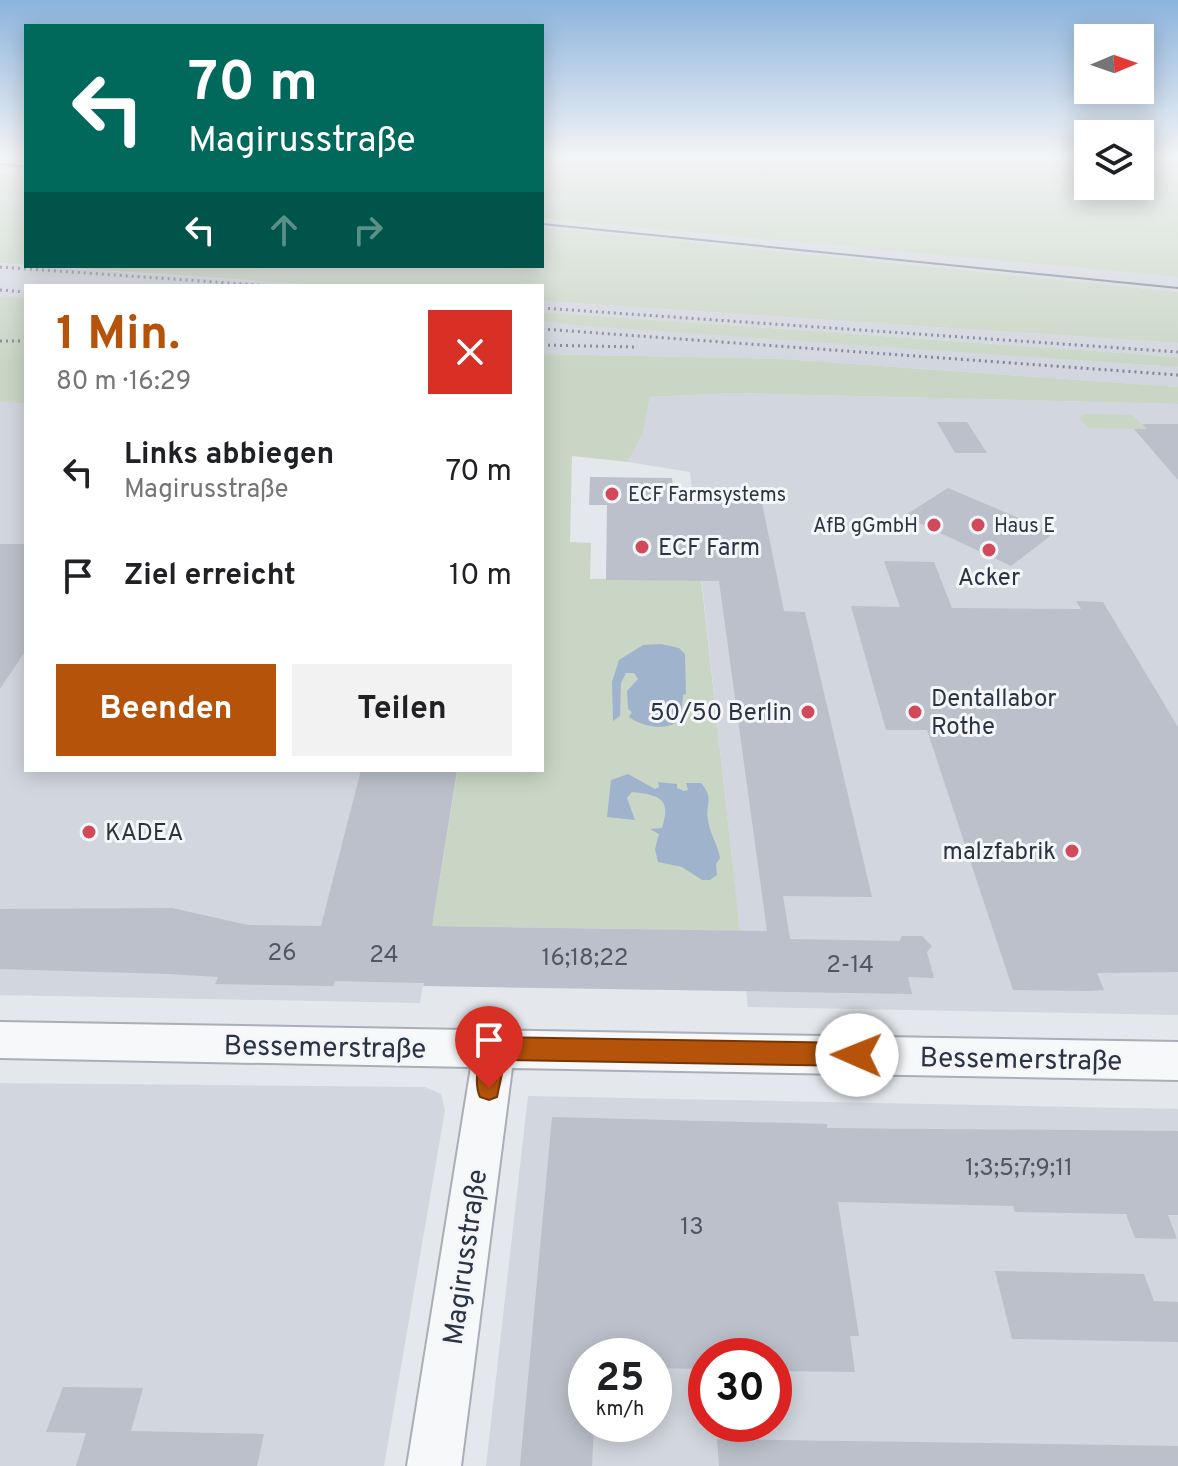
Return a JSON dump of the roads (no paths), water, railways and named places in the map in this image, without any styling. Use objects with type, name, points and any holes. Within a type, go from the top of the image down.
[{"type":"street","name":"Bessemerstraße","points":[[0,1040],[1178,1061]]},
{"type":"street","name":"Magirusstraße","points":[[434,1466],[494,1048]]},
{"type":"water","points":[[661,644],[679,648],[685,654],[686,694],[683,695],[681,719],[669,726],[655,727],[629,717],[632,712],[628,709],[627,691],[638,679],[634,673],[626,673],[621,683],[620,716],[613,721],[612,682],[619,660],[643,645]]},
{"type":"water","points":[[628,774],[655,789],[659,787],[658,782],[677,784],[677,788],[684,791],[688,790],[686,783],[701,783],[708,794],[709,825],[720,858],[716,864],[717,875],[710,880],[702,880],[682,867],[658,862],[655,849],[659,834],[650,829],[662,828],[665,810],[664,804],[656,797],[632,792],[627,798],[635,820],[607,817],[611,780]]},
{"type":"tram line","points":[[566,226],[1178,288]]},
{"type":"railway","points":[[0,267],[244,284]]},
{"type":"railway","points":[[0,290],[24,292]]},
{"type":"railway","points":[[544,308],[1178,352]]},
{"type":"railway","points":[[544,329],[1178,375]]},
{"type":"railway","points":[[0,341],[24,341]]},
{"type":"railway","points":[[544,345],[634,347]]},
{"type":"place","name":"ECF Farmsystems","points":[[612,494]]},
{"type":"place","name":"AfB gGmbH","points":[[934,525]]},
{"type":"place","name":"Haus E","points":[[978,525]]},
{"type":"place","name":"ECF Farm","points":[[642,547]]},
{"type":"place","name":"Acker","points":[[989,550]]},
{"type":"place","name":"50/50 Berlin","points":[[808,712]]},
{"type":"place","name":"Dentallabor Rothe","points":[[915,712]]},
{"type":"place","name":"KADEA","points":[[89,832]]},
{"type":"place","name":"malzfabrik","points":[[1072,851]]}]
